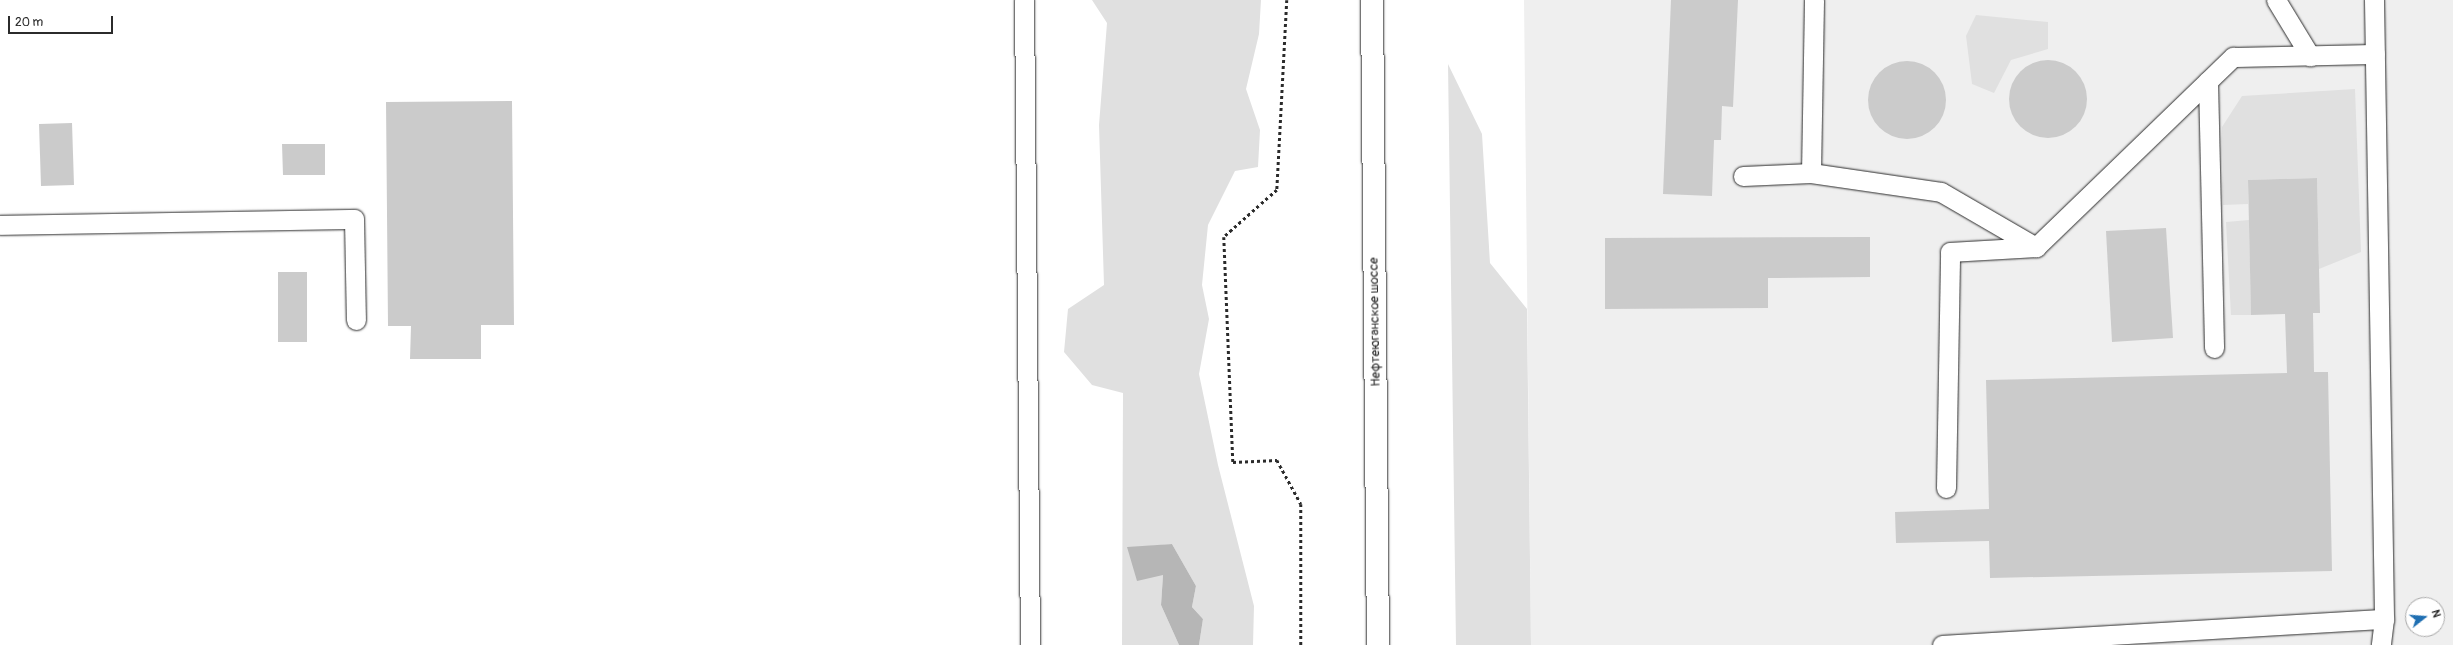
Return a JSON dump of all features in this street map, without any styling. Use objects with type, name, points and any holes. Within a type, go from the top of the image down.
[{"type":"main road","name":"Нефтеюганское шоссе","points":[[1372,0],[1378,645]]},
{"type":"lane","points":[[1024,0],[1030,645]]},
{"type":"lane","points":[[1811,173],[1814,0]]},
{"type":"lane","points":[[2276,0],[2310,56]]},
{"type":"lane","points":[[2374,0],[2384,619],[2381,645]]},
{"type":"lane","points":[[1946,488],[1950,252],[2036,247],[2232,56],[2375,54]]},
{"type":"lane","points":[[2208,81],[2214,348]]},
{"type":"lane","points":[[1743,176],[1811,173],[1941,192],[2036,247]]},
{"type":"lane","points":[[0,225],[354,219],[356,320]]},
{"type":"lane","points":[[1942,645],[2384,619]]},
{"type":"path","points":[[1287,0],[1277,190],[1224,237],[1233,462],[1277,460],[1301,504],[1301,645]]},
{"type":"shaded area","points":[[1092,0],[1261,0],[1259,34],[1246,89],[1260,130],[1258,167],[1235,171],[1208,225],[1202,285],[1209,319],[1199,374],[1218,465],[1254,606],[1253,645],[1199,645],[1203,619],[1192,607],[1196,586],[1172,544],[1128,548],[1163,575],[1161,605],[1179,645],[1122,645],[1123,393],[1092,385],[1064,352],[1068,309],[1104,285],[1099,125],[1107,23]]},
{"type":"shaded area","points":[[1524,0],[2453,0],[2453,645],[1531,645]]},
{"type":"shaded area","points":[[1976,15],[2048,22],[2048,49],[2011,60],[1994,93],[1972,84],[1966,36]]},
{"type":"shaded area","points":[[1448,64],[1482,134],[1490,263],[1527,309],[1531,645],[1456,645]]},
{"type":"shaded area","points":[[2355,89],[2361,252],[2319,269],[2317,178],[2248,180],[2248,204],[2223,205],[2222,127],[2242,96]]},
{"type":"shaded area","points":[[2249,220],[2251,315],[2231,315],[2226,222]]},
{"type":"shaded area","points":[[1172,544],[1196,586],[1192,607],[1203,619],[1199,645],[1179,645],[1161,605],[1163,575],[1137,581],[1127,547]]},
{"type":"building","points":[[1671,0],[1738,0],[1733,107],[1722,106],[1721,140],[1714,140],[1712,196],[1663,194]]},
{"type":"building","points":[[2048,60],[2063,63],[2076,71],[2084,84],[2087,99],[2084,114],[2076,127],[2063,135],[2048,138],[2033,135],[2020,127],[2012,114],[2009,99],[2012,84],[2020,71],[2033,63]]},
{"type":"building","points":[[1907,61],[1922,64],[1935,72],[1943,85],[1946,100],[1943,115],[1935,128],[1922,136],[1907,139],[1892,136],[1879,128],[1871,115],[1868,100],[1871,85],[1879,72],[1892,64]]},
{"type":"building","points":[[512,101],[514,325],[481,325],[481,359],[410,359],[411,326],[388,326],[386,102]]},
{"type":"building","points":[[72,123],[74,185],[41,186],[39,124]]},
{"type":"building","points":[[282,144],[325,144],[325,175],[283,175]]},
{"type":"building","points":[[2317,178],[2320,313],[2313,313],[2314,372],[2328,372],[2332,571],[1990,578],[1989,541],[1896,543],[1895,512],[1989,509],[1986,380],[2287,373],[2285,314],[2251,315],[2248,180]]},
{"type":"building","points":[[2166,228],[2173,338],[2112,342],[2106,231]]},
{"type":"building","points":[[1870,237],[1870,277],[1768,278],[1768,308],[1605,309],[1605,238]]},
{"type":"building","points":[[278,272],[307,272],[307,342],[278,342]]}]
